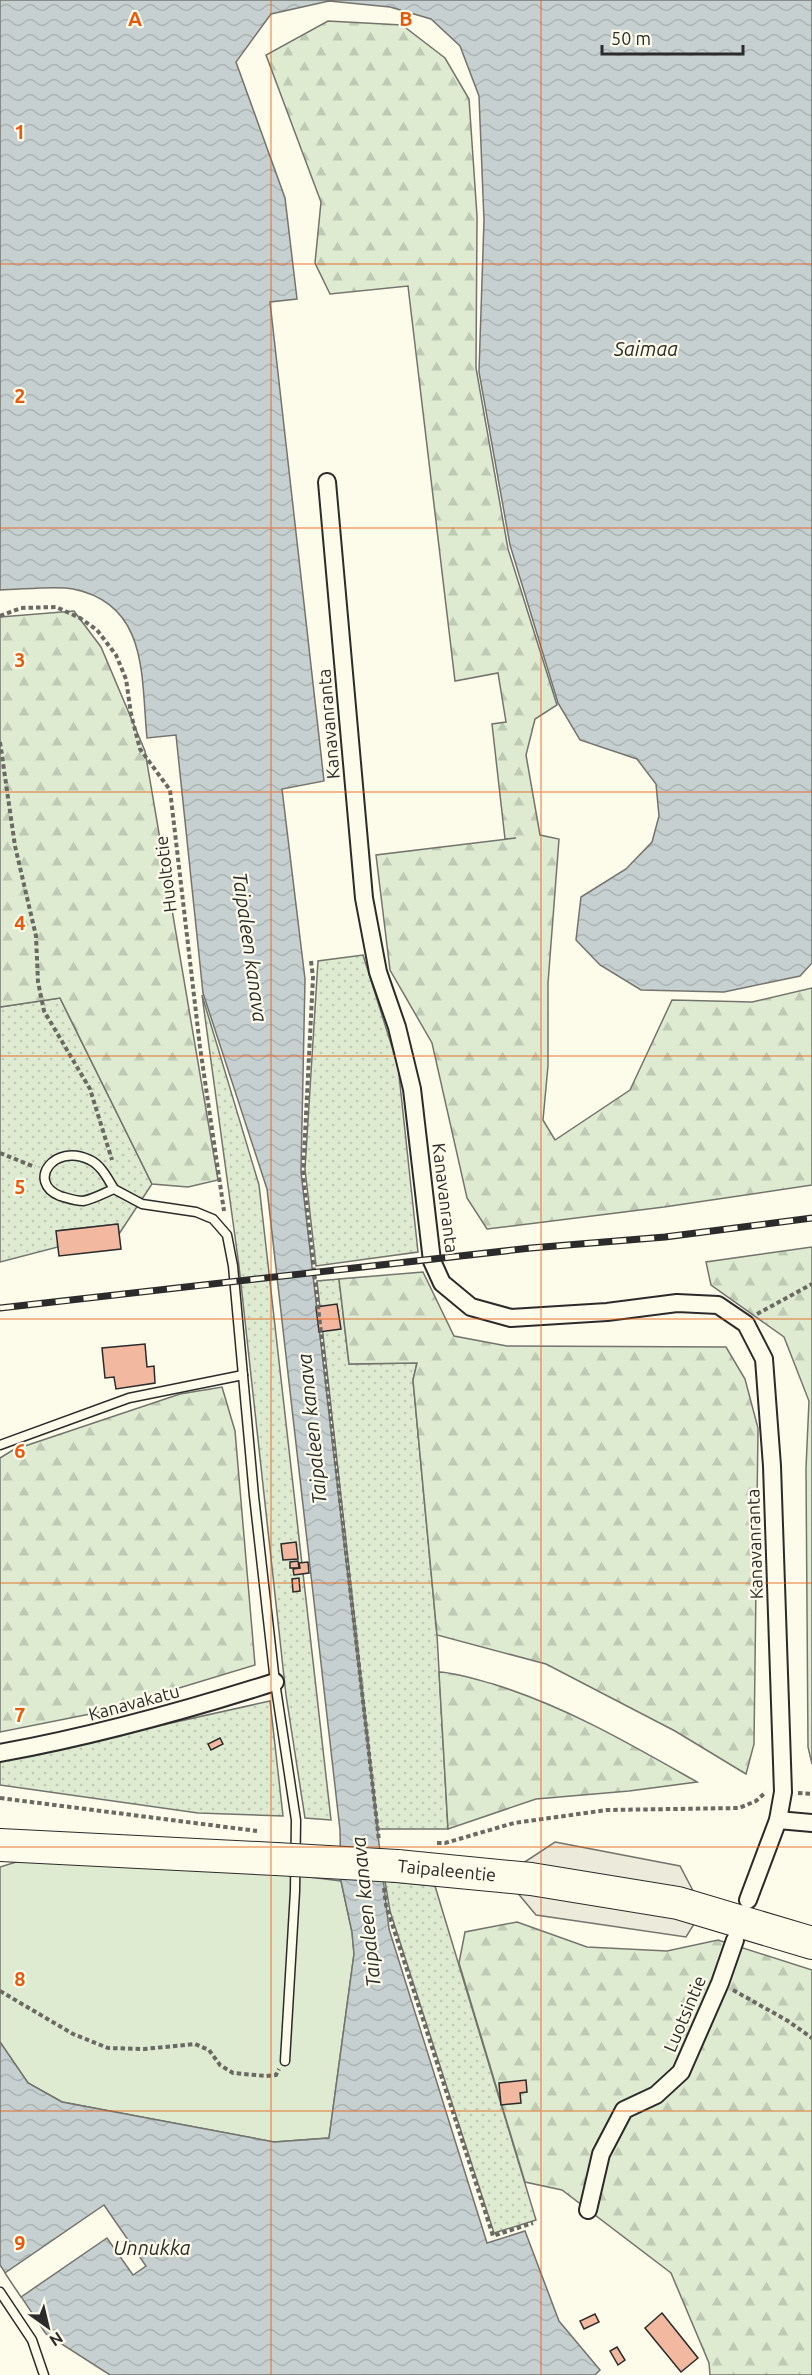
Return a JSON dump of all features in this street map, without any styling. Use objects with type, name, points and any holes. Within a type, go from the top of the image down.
[{"type":"highway","name":"Taipaleentie","points":[[0,1845],[269,1845],[387,1865],[531,1879],[678,1903],[812,1943]]},
{"type":"street","name":"Kanavanranta","points":[[327,482],[364,898],[378,972],[397,1027],[412,1089],[432,1261],[442,1283],[471,1307],[512,1318],[607,1312],[677,1302],[718,1305],[746,1324],[764,1359],[772,1467],[783,1792],[778,1820]]},
{"type":"street","name":"Kanavakatu","points":[[0,1753],[64,1742],[177,1713],[275,1682]]},
{"type":"street","points":[[748,1900],[778,1820],[812,1823]]},
{"type":"street","name":"Luotsintie","points":[[588,2210],[601,2154],[624,2110],[656,2095],[681,2072],[720,1983],[735,1940]]},
{"type":"lane","points":[[114,1189],[81,1201],[69,1199],[49,1188],[45,1180],[46,1171],[54,1160],[66,1154],[92,1160],[114,1189],[142,1204],[196,1212],[213,1219],[227,1235],[233,1266],[275,1682],[296,1820],[295,1891],[285,2061]]},
{"type":"lane","points":[[0,1445],[129,1398],[243,1375]]},
{"type":"lane","points":[[0,2292],[32,2340],[44,2375]]},
{"type":"path","name":"Huoltotie","points":[[0,616],[21,608],[56,607],[80,618],[97,630],[116,655],[126,678],[131,714],[140,748],[170,790],[200,1047],[227,1235]]},
{"type":"path","points":[[0,742],[15,846],[36,936],[38,982],[44,1011],[90,1089],[108,1152],[116,1168]]},
{"type":"path","points":[[310,961],[313,977],[303,1175],[387,1865],[386,1905],[493,2236],[533,2223]]},
{"type":"path","points":[[0,1153],[46,1171]]},
{"type":"path","points":[[754,1316],[812,1284]]},
{"type":"path","points":[[435,1843],[445,1843],[513,1823],[551,1817],[607,1810],[739,1808],[756,1801],[766,1792],[812,1794]]},
{"type":"path","points":[[0,1798],[269,1845]]},
{"type":"path","points":[[720,1983],[774,2012],[812,2038]]},
{"type":"path","points":[[0,1991],[73,2034],[108,2048],[144,2049],[195,2044],[208,2050],[220,2065],[233,2073],[266,2076],[276,2075],[285,2061]]},
{"type":"green space","points":[[328,21],[402,25],[445,58],[469,99],[477,216],[476,368],[508,549],[557,705],[535,719],[526,755],[540,835],[559,839],[548,983],[548,1066],[543,1120],[555,1140],[630,1090],[672,1000],[752,1002],[812,988],[812,1185],[664,1207],[487,1229],[467,1198],[432,1043],[390,970],[376,855],[516,838],[505,839],[492,724],[506,722],[498,673],[455,681],[408,286],[330,294],[315,263],[321,202],[266,55]]},
{"type":"green space","points":[[74,611],[101,647],[145,751],[218,1180],[188,1187],[152,1184],[60,998],[0,1007],[0,617]]},
{"type":"green space","points":[[363,955],[398,1066],[418,1252],[316,1266],[305,1169],[318,961]]},
{"type":"green space","points":[[202,995],[259,1185],[331,1820],[305,1818],[286,1695],[239,1266]]},
{"type":"green space","points":[[60,998],[152,1184],[119,1234],[117,1224],[57,1231],[58,1247],[0,1262],[0,1007]]},
{"type":"green space","points":[[812,1247],[812,1764],[808,1747],[806,1468],[809,1401],[784,1337],[711,1285],[706,1262]]},
{"type":"green space","points":[[423,1272],[454,1336],[507,1346],[726,1347],[745,1379],[758,1428],[754,1744],[746,1774],[675,1731],[546,1664],[437,1635],[413,1380],[417,1363],[349,1364],[339,1279]]},
{"type":"green space","points":[[339,1279],[349,1364],[417,1363],[413,1380],[437,1635],[448,1829],[378,1829],[317,1281]]},
{"type":"green space","points":[[222,1387],[235,1431],[255,1665],[100,1712],[0,1732],[0,1458],[13,1450],[180,1394]]},
{"type":"green space","points":[[439,1672],[493,1684],[547,1704],[598,1727],[697,1782],[629,1791],[536,1799],[448,1829]]},
{"type":"green space","points":[[270,1701],[283,1816],[198,1813],[0,1785],[0,1761]]},
{"type":"green space","points":[[82,1861],[301,1876],[341,1881],[352,1932],[354,1954],[329,2138],[274,2142],[62,2102],[28,2083],[0,2042],[0,1867],[16,1862]]},
{"type":"green space","points":[[385,1881],[435,1886],[536,2220],[494,2233],[390,1911]]},
{"type":"green space","points":[[517,1922],[587,1947],[667,1951],[718,1940],[812,1970],[812,2375],[710,2375],[709,2363],[671,2273],[562,2190],[525,2182],[459,1963],[465,1932]]},
{"type":"shaded area","points":[[555,1842],[680,1866],[700,1904],[508,1873]]},
{"type":"shaded area","points":[[511,1885],[699,1916],[686,1937],[536,1915]]},
{"type":"water","name":"Saimaa","points":[[0,0],[812,0],[812,963],[800,976],[724,992],[641,990],[600,965],[576,940],[581,897],[626,869],[652,842],[659,816],[656,784],[637,759],[580,740],[558,703],[510,545],[479,372],[484,220],[479,96],[460,46],[431,19],[390,7],[329,1],[271,14],[236,62],[285,198],[297,299],[270,302],[324,781],[282,789],[305,979],[301,1172],[389,1929],[487,2243],[525,2231],[559,2321],[600,2370],[595,2375],[110,2375],[46,2334],[0,2265],[0,2042],[28,2083],[62,2102],[274,2142],[329,2138],[354,1954],[352,1932],[341,1881],[340,1830],[267,1189],[203,993],[176,735],[147,738],[144,692],[136,647],[128,627],[116,610],[98,597],[73,589],[0,590]]},
{"type":"pier","points":[[104,2205],[146,2266],[133,2275],[107,2238],[21,2297],[5,2273]]},
{"type":"building","points":[[118,1224],[121,1249],[59,1256],[56,1231]]},
{"type":"building","points":[[337,1304],[341,1329],[319,1332],[316,1307]]},
{"type":"building","points":[[145,1344],[147,1367],[154,1366],[155,1383],[116,1389],[114,1377],[105,1378],[102,1348]]},
{"type":"building","points":[[296,1542],[298,1559],[283,1560],[281,1544]]},
{"type":"building","points":[[298,1561],[299,1568],[290,1568],[290,1562]]},
{"type":"building","points":[[308,1562],[309,1573],[294,1575],[293,1569],[300,1568],[299,1563]]},
{"type":"building","points":[[299,1578],[300,1591],[293,1592],[292,1579]]},
{"type":"building","points":[[220,1738],[223,1744],[211,1750],[208,1744]]},
{"type":"building","points":[[526,2080],[527,2092],[520,2093],[521,2103],[501,2105],[499,2083]]},
{"type":"building","points":[[662,2313],[698,2358],[681,2372],[645,2328]]},
{"type":"building","points":[[595,2314],[599,2322],[584,2329],[580,2321]]},
{"type":"building","points":[[617,2347],[625,2360],[618,2365],[610,2351]]},
{"type":"railway","points":[[0,1308],[531,1248],[665,1237],[812,1218]]},
{"type":"water label","name":"Taipaleen kanava","points":[[250,947]]},
{"type":"water label","name":"Taipaleen kanava","points":[[312,1429]]},
{"type":"water label","name":"Taipaleen kanava","points":[[366,1912]]},
{"type":"water label","name":"Unnukka","points":[[152,2248]]}]
